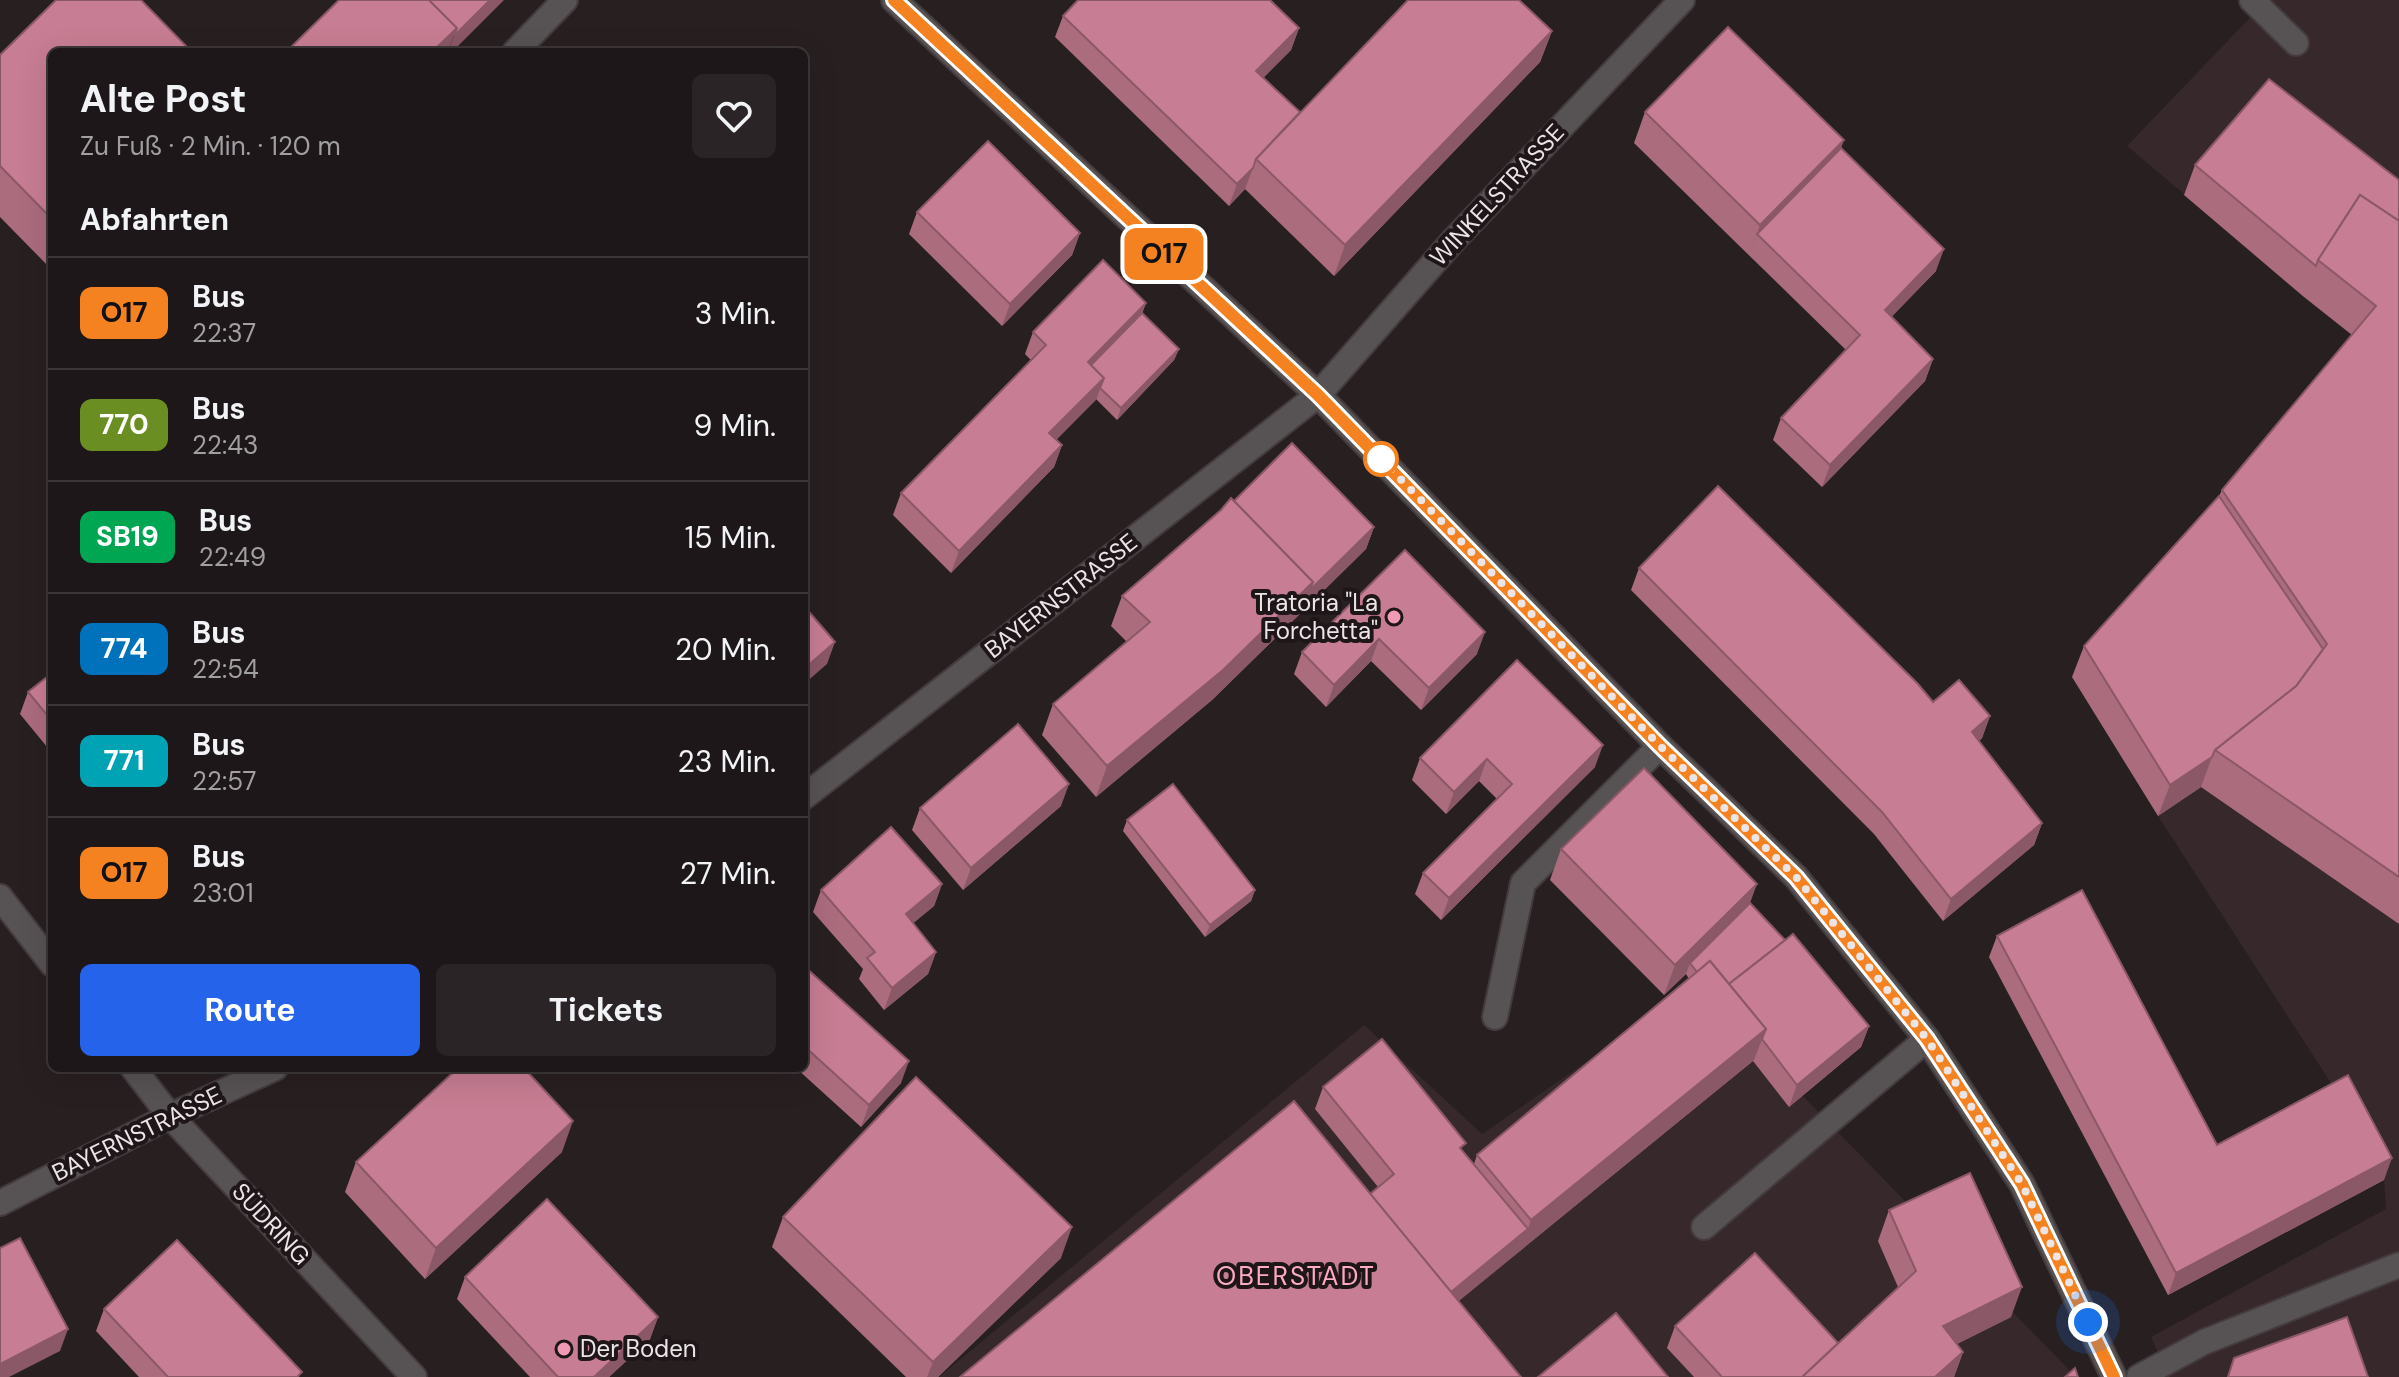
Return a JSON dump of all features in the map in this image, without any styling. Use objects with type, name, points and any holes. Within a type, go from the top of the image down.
[{"type":"street","points":[[519,48],[565,0]]},
{"type":"street","points":[[894,0],[1318,395],[1660,746],[1796,877],[1927,1039],[2022,1184],[2114,1377]]},
{"type":"street","name":"WINKELSTRASSE","points":[[1318,395],[1452,242],[1682,0]]},
{"type":"street","points":[[2252,0],[2296,43]]},
{"type":"street","name":"BAYERNSTRASSE","points":[[808,794],[1318,395]]},
{"type":"street","points":[[1495,1017],[1523,883],[1660,746]]},
{"type":"street","points":[[0,897],[48,959]]},
{"type":"street","points":[[1704,1227],[1927,1039]]},
{"type":"street","name":"SÜDRING","points":[[136,1072],[170,1116],[414,1377]]},
{"type":"street","name":"BAYERNSTRASSE","points":[[0,1203],[170,1116],[266,1072]]},
{"type":"street","points":[[2139,1377],[2204,1342],[2399,1265]]},
{"type":"shaded area","points":[[2267,0],[2399,0],[2399,1377],[2169,1377],[2151,1337],[2386,1209],[2384,1180],[2340,1097],[2158,816],[2362,343],[2127,146]]},
{"type":"shaded area","points":[[1708,978],[1800,1093],[2076,1377],[939,1377],[1364,1025],[1482,1134]]},
{"type":"building","points":[[56,0],[141,0],[188,48],[48,48],[48,215],[0,166],[0,55]]},
{"type":"building","points":[[339,0],[429,0],[457,28],[436,48],[290,48]]},
{"type":"building","points":[[429,0],[490,0],[454,36],[457,28]]},
{"type":"building","points":[[1078,0],[1270,0],[1299,28],[1256,71],[1300,112],[1237,184],[1063,16]]},
{"type":"building","points":[[1408,0],[1519,0],[1552,31],[1345,245],[1256,159]]},
{"type":"building","points":[[1728,27],[1844,140],[1760,225],[1645,112]]},
{"type":"building","points":[[2269,79],[2399,180],[2399,221],[2360,195],[2316,266],[2195,165]]},
{"type":"building","points":[[988,141],[1080,233],[1010,304],[917,212]]},
{"type":"building","points":[[1841,148],[1944,249],[1885,310],[1933,359],[1830,465],[1781,418],[1860,335],[1757,234]]},
{"type":"building","points":[[2360,195],[2399,221],[2399,877],[2215,750],[2296,686],[2327,644],[2222,490],[2376,306],[2318,260]]},
{"type":"building","points":[[1103,260],[1146,303],[1088,362],[1104,378],[1049,433],[1062,445],[959,551],[901,493],[1046,345],[1033,332]]},
{"type":"building","points":[[1142,313],[1179,349],[1121,408],[1100,388],[1104,378],[1091,365]]},
{"type":"building","points":[[1292,443],[1374,527],[1310,590],[1313,582],[1234,501]]},
{"type":"building","points":[[1718,486],[1933,702],[1959,680],[1990,716],[1972,732],[2042,823],[1951,899],[1882,812],[1639,568]]},
{"type":"building","points":[[2219,496],[2323,649],[2296,686],[2215,750],[2212,757],[2170,785],[2084,646]]},
{"type":"building","points":[[1231,498],[1313,582],[1223,670],[1107,766],[1053,704],[1150,622],[1122,596]]},
{"type":"building","points":[[1405,550],[1485,632],[1429,688],[1379,639],[1334,685],[1302,652]]},
{"type":"building","points":[[808,611],[835,642],[808,666]]},
{"type":"building","points":[[1517,660],[1603,745],[1449,898],[1423,873],[1512,784],[1487,759],[1454,792],[1420,758]]},
{"type":"building","points":[[48,676],[48,716],[28,692]]},
{"type":"building","points":[[1018,724],[1069,784],[971,868],[920,808]]},
{"type":"building","points":[[1644,768],[1757,884],[1675,965],[1561,849]]},
{"type":"building","points":[[1173,784],[1255,890],[1210,925],[1127,820]]},
{"type":"building","points":[[891,827],[942,884],[906,914],[936,952],[892,988],[867,958],[875,952],[821,890]]},
{"type":"building","points":[[2082,890],[2217,1145],[2348,1075],[2392,1158],[2176,1273],[1997,936]]},
{"type":"building","points":[[1750,903],[1785,940],[1729,984],[1710,961],[1697,972],[1690,963]]},
{"type":"building","points":[[1793,934],[1869,1026],[1797,1085],[1762,1039],[1766,1029],[1729,984]]},
{"type":"building","points":[[1710,961],[1766,1029],[1531,1220],[1477,1155]]},
{"type":"building","points":[[808,970],[909,1061],[869,1105],[808,1050]]},
{"type":"building","points":[[1382,1039],[1466,1143],[1460,1148],[1528,1229],[1451,1292],[1370,1194],[1394,1174],[1323,1087]]},
{"type":"building","points":[[454,1072],[528,1072],[573,1121],[436,1248],[356,1162]]},
{"type":"building","points":[[916,1077],[1072,1227],[933,1362],[783,1217]]},
{"type":"building","points":[[1294,1101],[1521,1377],[960,1377]]},
{"type":"building","points":[[1970,1173],[2022,1287],[1943,1326],[1963,1352],[1935,1377],[1802,1377],[1916,1271],[1889,1210]]},
{"type":"building","points":[[547,1199],[658,1317],[594,1377],[558,1377],[465,1277]]},
{"type":"building","points":[[20,1238],[68,1329],[0,1364],[0,1248]]},
{"type":"building","points":[[177,1240],[302,1372],[297,1377],[168,1377],[104,1309]]},
{"type":"building","points":[[1755,1253],[1838,1343],[1802,1377],[1722,1377],[1675,1326]]},
{"type":"building","points":[[1616,1313],[1668,1377],[1538,1377]]},
{"type":"building","points":[[2347,1317],[2368,1377],[2228,1377],[2234,1358]]},
{"type":"building","points":[[2075,1368],[2078,1377],[2065,1377]]},
{"type":"bus line","name":"O17","points":[[894,0],[1318,395],[1660,746],[1796,877],[1927,1039],[2022,1184],[2114,1377]]},
{"type":"place","name":"Tratoria \"La Forchetta\"","points":[[1394,617]]},
{"type":"place","name":"Der Boden","points":[[564,1349]]},
{"type":"district","name":"OBERSTADT","points":[[1296,1276]]},
{"type":"route","points":[[1381,459],[1660,746],[1796,877],[1927,1039],[2022,1184],[2088,1322]]}]
